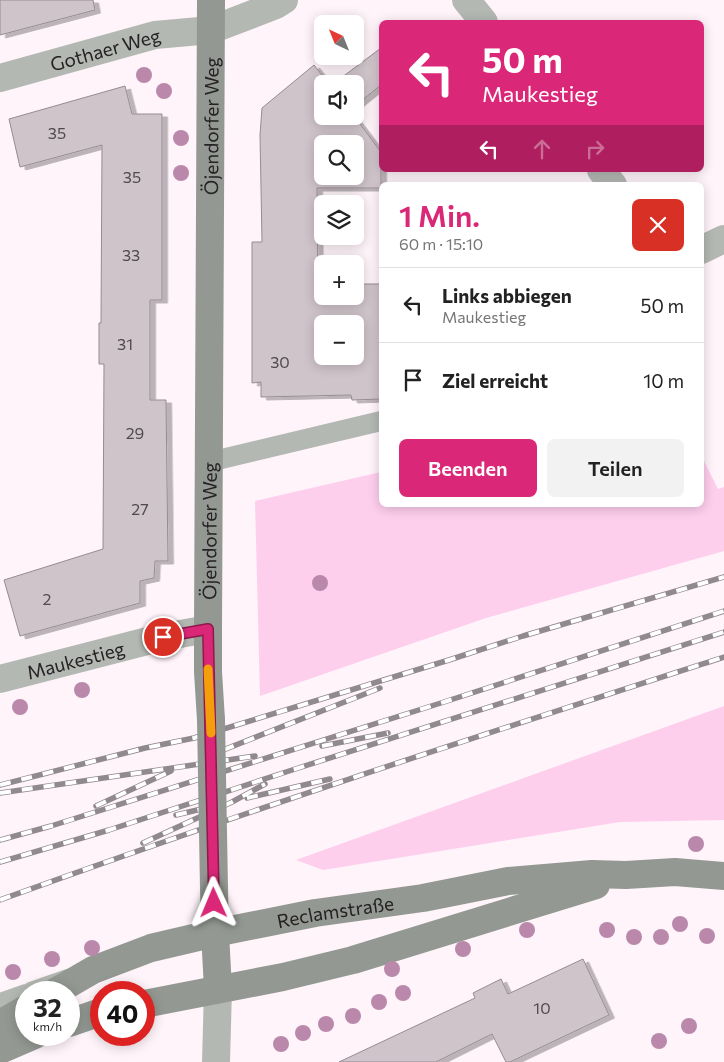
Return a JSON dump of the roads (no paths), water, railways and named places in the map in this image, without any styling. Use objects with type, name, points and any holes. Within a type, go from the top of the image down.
[{"type":"street","name":"Öjendorfer Weg","points":[[211,0],[208,672],[218,989],[216,1062]]},
{"type":"street","name":"Gothaer Weg","points":[[0,78],[155,35],[211,30],[276,5],[284,0]]},
{"type":"street","points":[[466,0],[482,20]]},
{"type":"street","points":[[603,172],[611,182]]},
{"type":"street","points":[[704,249],[724,239]]},
{"type":"street","name":"Maukestieg","points":[[0,679],[163,637],[208,629]]},
{"type":"street","name":"Reclamstraße","points":[[74,981],[93,970],[151,948],[215,933],[316,913],[423,898],[508,881],[592,874],[626,875],[675,872],[724,876]]},
{"type":"street","name":"Reclamstraße","points":[[155,1002],[283,977],[353,960],[626,875]]},
{"type":"street","points":[[0,1024],[15,1015]]},
{"type":"street","points":[[0,1050],[15,1044]]},
{"type":"lane","points":[[209,462],[379,421]]},
{"type":"lane","points":[[62,981],[93,970]]},
{"type":"lane","points":[[0,1004],[15,998]]},
{"type":"railway","points":[[0,785],[145,748],[194,738],[523,636],[724,577]]},
{"type":"railway","points":[[0,840],[51,826],[444,702],[724,611]]},
{"type":"railway","points":[[0,862],[109,830],[724,632]]},
{"type":"railway","points":[[0,900],[270,805],[724,657]]},
{"type":"railway","points":[[203,758],[380,688]]},
{"type":"railway","points":[[322,746],[388,733]]},
{"type":"railway","points":[[0,793],[255,756]]},
{"type":"railway","points":[[96,806],[171,771]]},
{"type":"railway","points":[[247,798],[330,779]]},
{"type":"railway","points":[[143,843],[232,802],[265,784]]},
{"type":"railway","points":[[176,815],[210,807]]}]
